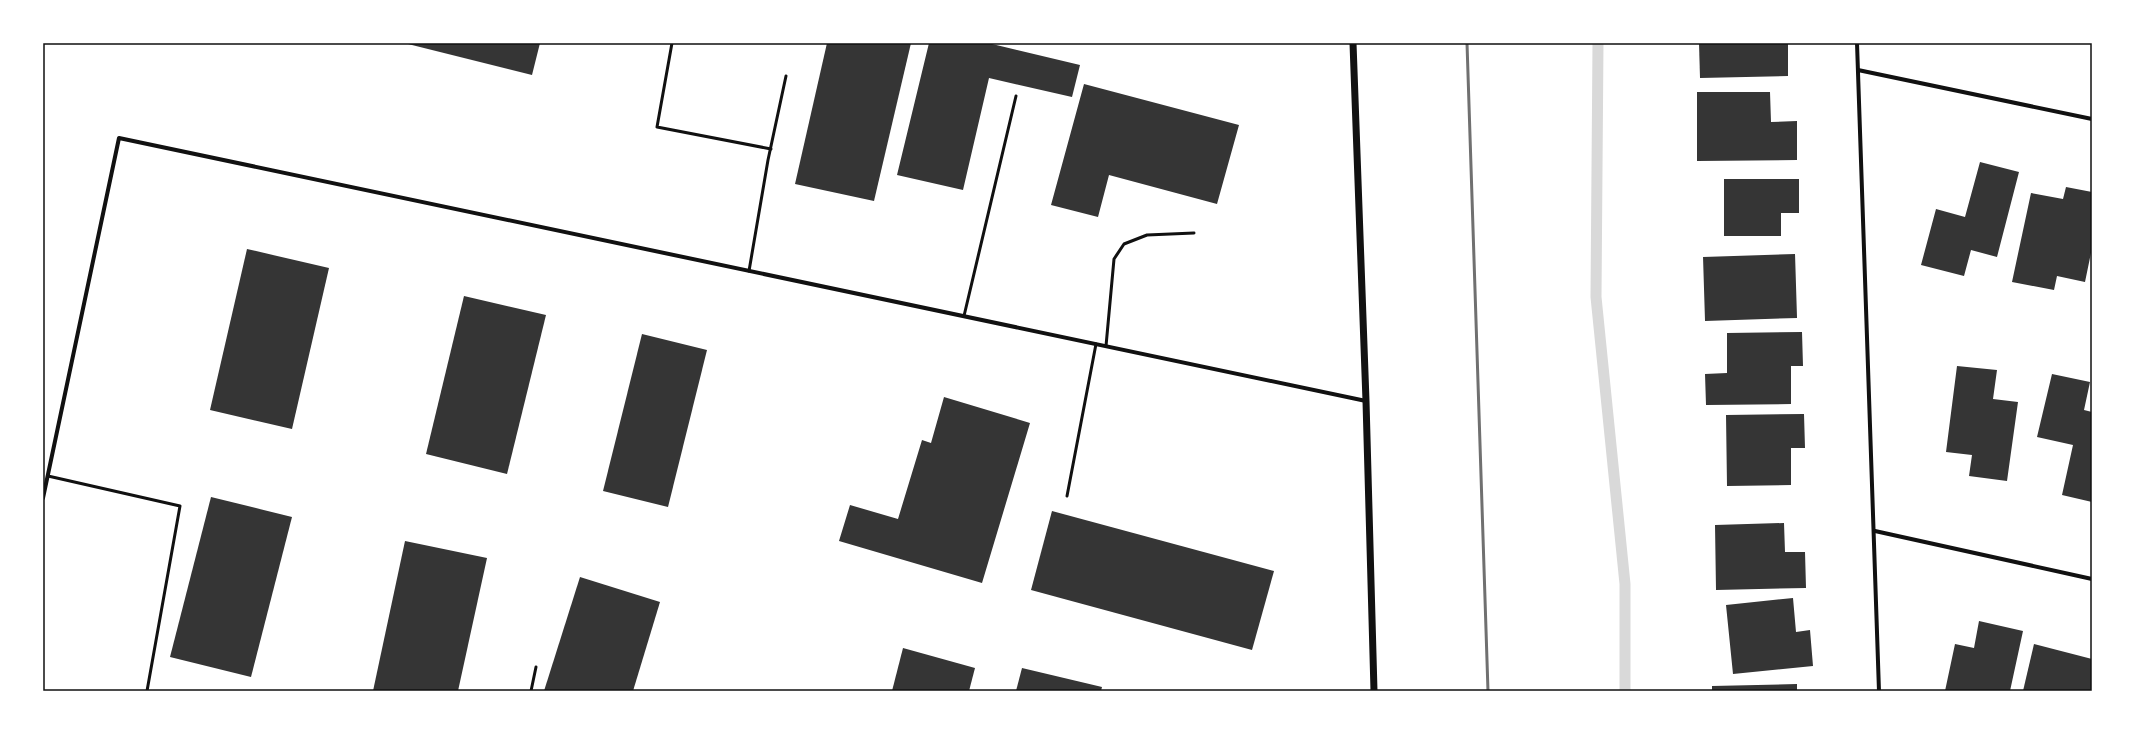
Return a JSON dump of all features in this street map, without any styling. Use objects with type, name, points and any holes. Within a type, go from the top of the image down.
[{"type":"street","points":[[1353,43],[1366,401],[1374,691]]},
{"type":"street","points":[[1857,43],[1880,691]]},
{"type":"street","points":[[1858,70],[2092,119]]},
{"type":"street","points":[[43,498],[120,138],[1366,401]]},
{"type":"street","points":[[1875,531],[2092,579]]},
{"type":"lane","points":[[672,43],[657,127],[771,149]]},
{"type":"lane","points":[[749,271],[786,76]]},
{"type":"lane","points":[[964,316],[1016,96]]},
{"type":"lane","points":[[1106,346],[1114,259],[1124,244],[1147,235],[1194,233]]},
{"type":"lane","points":[[1066,496],[1096,344]]},
{"type":"lane","points":[[48,476],[180,506],[147,691]]},
{"type":"lane","points":[[531,691],[536,667]]},
{"type":"building","points":[[404,43],[540,43],[532,75]]},
{"type":"building","points":[[827,43],[911,43],[874,201],[795,184]]},
{"type":"building","points":[[929,43],[988,43],[1080,65],[1072,97],[989,78],[963,190],[897,175]]},
{"type":"building","points":[[1699,43],[1788,43],[1788,76],[1700,78]]},
{"type":"building","points":[[1084,84],[1239,125],[1217,204],[1109,175],[1098,217],[1051,205]]},
{"type":"building","points":[[1697,92],[1770,92],[1771,122],[1797,121],[1797,160],[1697,161]]},
{"type":"building","points":[[1980,162],[2019,172],[1997,257],[1971,250],[1964,276],[1921,265],[1936,209],[1965,217]]},
{"type":"building","points":[[1724,179],[1799,179],[1799,213],[1781,213],[1781,236],[1724,236]]},
{"type":"building","points":[[2066,187],[2092,192],[2092,248],[2085,282],[2057,276],[2054,290],[2012,282],[2031,193],[2063,199]]},
{"type":"building","points":[[247,249],[329,268],[292,429],[210,410]]},
{"type":"building","points":[[1795,254],[1797,318],[1705,321],[1703,257]]},
{"type":"building","points":[[464,296],[546,315],[507,474],[426,454]]},
{"type":"building","points":[[1802,332],[1803,366],[1791,366],[1791,404],[1706,405],[1705,374],[1727,373],[1727,333]]},
{"type":"building","points":[[642,334],[707,350],[668,507],[603,491]]},
{"type":"building","points":[[1957,366],[1997,370],[1993,399],[2018,402],[2007,481],[1969,476],[1972,455],[1946,452]]},
{"type":"building","points":[[2052,374],[2090,382],[2084,410],[2092,412],[2092,502],[2062,495],[2073,445],[2037,437]]},
{"type":"building","points":[[944,397],[1030,423],[982,583],[839,541],[850,505],[898,519],[922,440],[931,443]]},
{"type":"building","points":[[1804,414],[1805,448],[1791,448],[1791,485],[1727,486],[1726,415]]},
{"type":"building","points":[[211,497],[292,517],[251,677],[170,657]]},
{"type":"building","points":[[1052,511],[1274,571],[1252,650],[1031,590]]},
{"type":"building","points":[[1784,523],[1785,552],[1805,552],[1806,588],[1716,590],[1715,525]]},
{"type":"building","points":[[405,541],[487,558],[458,691],[373,691]]},
{"type":"building","points":[[580,577],[660,602],[633,691],[544,691]]},
{"type":"building","points":[[1793,598],[1796,632],[1810,630],[1813,666],[1733,674],[1726,605]]},
{"type":"building","points":[[1979,621],[2023,631],[2010,691],[1945,691],[1955,644],[1974,648]]},
{"type":"building","points":[[2034,644],[2092,659],[2092,691],[2023,691]]},
{"type":"building","points":[[903,648],[975,668],[969,691],[892,691]]},
{"type":"building","points":[[1022,668],[1102,687],[1101,691],[1016,691]]},
{"type":"building","points":[[1797,684],[1797,691],[1712,691],[1712,686]]},
{"type":"waterway","points":[[1598,43],[1596,297],[1625,584],[1625,691]]},
{"type":"railway","points":[[1467,43],[1488,691]]}]
